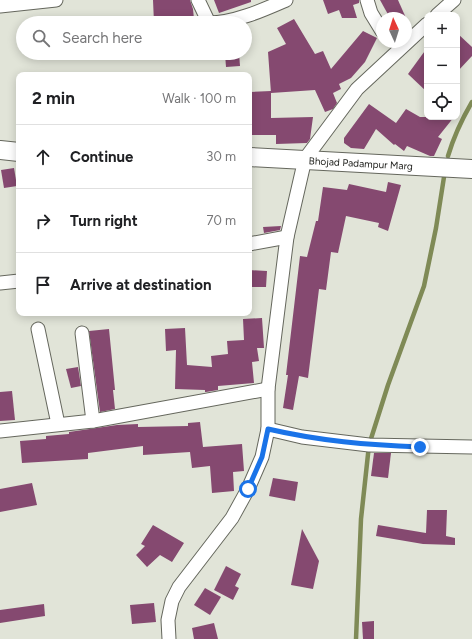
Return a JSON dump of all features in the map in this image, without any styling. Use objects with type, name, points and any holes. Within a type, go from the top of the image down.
[{"type":"street","points":[[0,6],[56,0]]},
{"type":"street","points":[[198,0],[206,16]]},
{"type":"street","points":[[243,16],[258,12],[286,0]]},
{"type":"street","points":[[367,0],[376,21]]},
{"type":"street","points":[[440,12],[454,0]]},
{"type":"street","points":[[412,34],[424,26]]},
{"type":"street","points":[[169,639],[168,620],[172,601],[179,588],[232,518],[248,489],[262,457],[268,429],[268,389],[287,237],[305,159],[357,89],[393,48]]},
{"type":"street","points":[[0,150],[16,152]]},
{"type":"street","name":"Bhojad Padampur Marg","points":[[252,157],[472,169]]},
{"type":"street","points":[[252,243],[287,237]]},
{"type":"street","points":[[0,283],[16,281]]},
{"type":"street","points":[[38,328],[58,424]]},
{"type":"street","points":[[82,333],[93,421]]},
{"type":"street","points":[[0,431],[93,421],[268,389]]},
{"type":"street","points":[[268,429],[302,437],[369,445],[472,447]]},
{"type":"building","points":[[153,0],[190,0],[194,16],[154,16]]},
{"type":"building","points":[[214,0],[251,0],[251,2],[219,13]]},
{"type":"building","points":[[323,0],[359,0],[359,3],[353,5],[357,18],[342,18],[339,10],[328,14]]},
{"type":"building","points":[[380,0],[398,0],[403,12],[387,12]]},
{"type":"building","points":[[294,19],[315,54],[323,51],[331,69],[363,31],[376,38],[376,40],[365,62],[351,78],[339,84],[341,89],[333,93],[337,103],[333,109],[325,112],[315,90],[271,93],[268,52],[286,44],[277,28]]},
{"type":"building","points":[[460,36],[472,47],[472,56],[460,69]]},
{"type":"building","points":[[424,52],[424,89],[408,74]]},
{"type":"building","points":[[225,60],[240,60],[240,66],[226,67]]},
{"type":"building","points":[[271,91],[271,118],[313,117],[310,139],[307,143],[276,144],[276,135],[252,135],[252,92]]},
{"type":"building","points":[[369,104],[396,123],[406,109],[420,117],[424,117],[424,120],[452,120],[438,137],[442,139],[434,156],[430,156],[407,146],[404,151],[395,144],[394,145],[376,129],[364,149],[351,148],[344,143],[344,138]]},
{"type":"building","points":[[14,168],[16,186],[4,188],[1,170]]},
{"type":"building","points":[[388,182],[401,185],[388,231],[378,227],[379,223],[346,216],[338,253],[331,252],[326,290],[319,289],[308,378],[299,376],[293,410],[283,408],[288,375],[286,375],[300,256],[307,257],[316,221],[318,221],[323,187],[347,190],[349,184],[386,192]]},
{"type":"building","points":[[281,226],[280,230],[264,233],[263,227]]},
{"type":"building","points":[[252,270],[267,271],[266,287],[252,287]]},
{"type":"building","points":[[262,318],[264,348],[257,348],[259,361],[252,362],[254,383],[218,386],[218,390],[206,392],[205,390],[175,389],[176,350],[166,351],[165,329],[185,328],[187,365],[212,367],[211,356],[228,354],[227,341],[244,340],[243,319]]},
{"type":"building","points":[[109,329],[115,390],[113,390],[115,409],[100,412],[89,331]]},
{"type":"building","points":[[78,367],[81,386],[71,388],[66,369]]},
{"type":"building","points":[[12,391],[15,420],[0,421],[0,392]]},
{"type":"building","points":[[200,422],[203,447],[242,444],[244,471],[233,472],[234,491],[212,493],[210,466],[192,468],[190,452],[143,455],[143,446],[88,453],[88,459],[22,463],[20,441],[46,439],[46,436],[69,434],[69,432],[117,425],[138,424],[138,427],[188,426],[188,423]]},
{"type":"building","points":[[374,453],[391,453],[388,478],[371,476]]},
{"type":"building","points":[[273,478],[298,482],[295,501],[269,496]]},
{"type":"building","points":[[32,483],[37,505],[0,512],[0,489]]},
{"type":"building","points":[[427,510],[447,510],[446,536],[455,538],[455,545],[423,544],[376,536],[378,525],[426,533]]},
{"type":"building","points":[[153,525],[184,543],[172,562],[160,555],[147,567],[136,555],[145,546],[141,544]]},
{"type":"building","points":[[302,529],[319,561],[313,589],[291,585]]},
{"type":"building","points":[[226,566],[241,574],[235,586],[239,588],[233,600],[214,590]]},
{"type":"building","points":[[205,588],[221,597],[210,615],[194,605]]},
{"type":"building","points":[[154,603],[156,622],[132,624],[130,605]]},
{"type":"building","points":[[44,604],[45,616],[0,623],[0,610]]},
{"type":"building","points":[[374,621],[374,639],[363,639],[362,622]]},
{"type":"building","points":[[214,623],[218,639],[194,639],[192,628]]},
{"type":"waterway","points":[[448,156],[458,128],[472,102]]},
{"type":"waterway","points":[[356,639],[361,519],[369,445],[388,385],[424,286],[436,228],[444,177]]},
{"type":"route","points":[[248,489],[262,457],[268,429],[302,437],[369,445],[420,447]]}]
